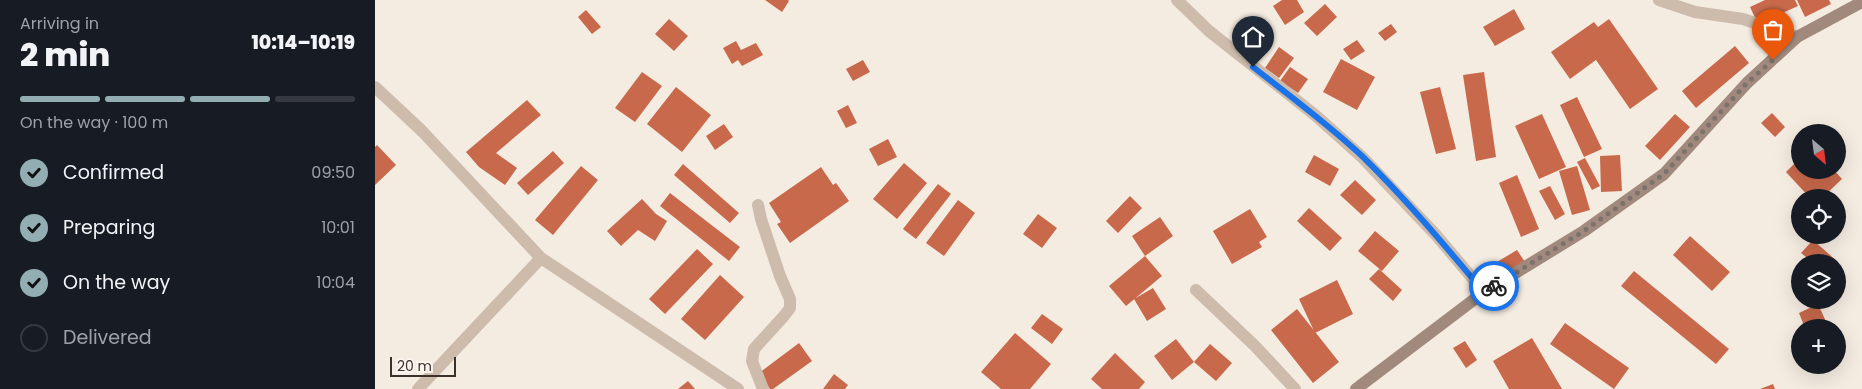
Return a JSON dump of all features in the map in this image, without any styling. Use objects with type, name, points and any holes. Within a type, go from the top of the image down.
[{"type":"street","points":[[1177,0],[1209,31],[1315,115],[1362,156],[1436,235],[1484,292]]},
{"type":"street","points":[[1659,0],[1695,12],[1743,19],[1797,37]]},
{"type":"street","points":[[1356,389],[1484,292],[1584,231],[1664,174],[1747,83],[1797,37],[1862,2]]},
{"type":"street","points":[[375,88],[422,131],[541,258],[738,389]]},
{"type":"street","points":[[758,205],[780,276],[790,299],[790,308],[754,348],[752,361],[763,389]]},
{"type":"street","points":[[418,389],[541,258]]},
{"type":"street","points":[[1196,290],[1255,346],[1295,389]]},
{"type":"building","points":[[765,0],[788,0],[789,1],[782,12]]},
{"type":"building","points":[[1282,0],[1297,0],[1304,12],[1285,25],[1273,6]]},
{"type":"building","points":[[1765,0],[1795,0],[1798,6],[1758,24],[1750,7]]},
{"type":"building","points":[[1797,0],[1829,0],[1831,4],[1805,17]]},
{"type":"building","points":[[1325,4],[1337,17],[1317,36],[1304,23]]},
{"type":"building","points":[[1514,9],[1525,29],[1495,46],[1483,27]]},
{"type":"building","points":[[586,10],[601,27],[592,34],[578,17]]},
{"type":"building","points":[[669,19],[688,36],[674,51],[655,34]]},
{"type":"building","points":[[1609,19],[1658,89],[1630,109],[1596,60],[1570,79],[1551,52],[1594,22],[1598,27]]},
{"type":"building","points":[[1391,24],[1397,32],[1385,41],[1378,33]]},
{"type":"building","points":[[1357,40],[1365,51],[1351,60],[1343,49]]},
{"type":"building","points":[[736,41],[741,50],[756,43],[763,55],[742,66],[738,60],[732,64],[723,48]]},
{"type":"building","points":[[1735,46],[1749,63],[1696,108],[1682,91]]},
{"type":"building","points":[[1279,47],[1294,58],[1279,78],[1265,68]]},
{"type":"building","points":[[1341,59],[1375,77],[1357,110],[1323,92]]},
{"type":"building","points":[[863,60],[870,72],[853,81],[846,69]]},
{"type":"building","points":[[1290,67],[1308,79],[1298,93],[1280,81]]},
{"type":"building","points":[[642,72],[662,86],[635,122],[615,108]]},
{"type":"building","points":[[1484,72],[1496,157],[1476,161],[1463,75]]},
{"type":"building","points":[[676,87],[711,115],[682,152],[647,124]]},
{"type":"building","points":[[1440,87],[1456,149],[1436,154],[1420,92]]},
{"type":"building","points":[[1577,97],[1602,149],[1584,157],[1560,105]]},
{"type":"building","points":[[527,100],[541,115],[496,153],[517,168],[505,185],[479,167],[466,152]]},
{"type":"building","points":[[848,105],[857,123],[846,128],[837,111]]},
{"type":"building","points":[[1772,113],[1785,127],[1775,137],[1761,123]]},
{"type":"building","points":[[1542,114],[1566,167],[1539,179],[1515,126]]},
{"type":"building","points":[[1675,114],[1690,127],[1660,160],[1645,146]]},
{"type":"building","points":[[724,124],[733,137],[715,150],[706,136]]},
{"type":"building","points":[[888,139],[897,157],[878,166],[869,149]]},
{"type":"building","points":[[377,145],[396,165],[375,185],[375,147]]},
{"type":"building","points":[[553,151],[564,163],[528,195],[517,183]]},
{"type":"building","points":[[1314,155],[1339,169],[1330,186],[1305,172]]},
{"type":"building","points":[[1620,155],[1622,191],[1601,192],[1600,156]]},
{"type":"building","points":[[1585,158],[1600,186],[1592,190],[1577,162]]},
{"type":"building","points":[[904,163],[927,183],[897,219],[873,199]]},
{"type":"building","points":[[683,164],[739,213],[730,223],[674,175]]},
{"type":"building","points":[[581,166],[598,180],[553,235],[535,220]]},
{"type":"building","points":[[1577,166],[1590,210],[1572,215],[1559,171]]},
{"type":"building","points":[[821,167],[833,185],[836,183],[849,201],[790,243],[777,224],[781,222],[769,203]]},
{"type":"building","points":[[1791,167],[1791,177],[1786,172]]},
{"type":"building","points":[[1517,175],[1539,229],[1521,237],[1499,183]]},
{"type":"building","points":[[1792,179],[1842,179],[1831,189],[1802,189]]},
{"type":"building","points":[[1355,180],[1376,200],[1362,215],[1340,195]]},
{"type":"building","points":[[938,184],[951,194],[916,239],[903,229]]},
{"type":"building","points":[[1550,186],[1565,214],[1555,220],[1539,191]]},
{"type":"building","points":[[670,193],[740,247],[729,261],[660,206]]},
{"type":"building","points":[[1130,196],[1142,208],[1118,233],[1106,221]]},
{"type":"building","points":[[642,199],[656,214],[667,221],[655,241],[638,230],[621,246],[607,231]]},
{"type":"building","points":[[958,200],[975,213],[944,256],[926,243]]},
{"type":"building","points":[[1309,208],[1342,238],[1330,251],[1297,221]]},
{"type":"building","points":[[1250,209],[1267,237],[1259,242],[1262,247],[1232,264],[1213,231]]},
{"type":"building","points":[[1038,214],[1057,228],[1042,248],[1023,234]]},
{"type":"building","points":[[1160,217],[1173,236],[1145,256],[1132,236]]},
{"type":"building","points":[[1375,231],[1399,251],[1382,271],[1358,251]]},
{"type":"building","points":[[1690,236],[1730,272],[1712,291],[1673,255]]},
{"type":"building","points":[[1809,244],[1818,244],[1829,254],[1802,254],[1801,253]]},
{"type":"building","points":[[697,249],[713,264],[665,314],[649,299]]},
{"type":"building","points":[[1517,250],[1525,262],[1495,280],[1487,268]]},
{"type":"building","points":[[1145,256],[1162,276],[1126,306],[1109,286]]},
{"type":"building","points":[[1379,269],[1402,290],[1393,301],[1369,279]]},
{"type":"building","points":[[1634,271],[1729,349],[1716,364],[1621,286]]},
{"type":"building","points":[[720,275],[744,297],[705,340],[681,319]]},
{"type":"building","points":[[1337,280],[1353,314],[1315,333],[1299,299]]},
{"type":"building","points":[[1153,288],[1166,309],[1147,321],[1134,299]]},
{"type":"building","points":[[1297,309],[1339,362],[1313,383],[1271,330]]},
{"type":"building","points":[[1807,309],[1820,309],[1825,319],[1801,319],[1799,313]]},
{"type":"building","points":[[1042,314],[1063,329],[1052,344],[1031,328]]},
{"type":"building","points":[[1565,323],[1629,368],[1614,389],[1550,344]]},
{"type":"building","points":[[1015,333],[1051,364],[1030,389],[1001,389],[981,372]]},
{"type":"building","points":[[1532,338],[1562,389],[1509,389],[1493,361]]},
{"type":"building","points":[[1176,339],[1194,362],[1172,380],[1154,356]]},
{"type":"building","points":[[1465,341],[1477,360],[1466,368],[1453,348]]},
{"type":"building","points":[[799,343],[812,361],[773,389],[770,389],[759,373]]},
{"type":"building","points":[[1210,344],[1232,363],[1216,381],[1194,362]]},
{"type":"building","points":[[1115,353],[1145,382],[1139,389],[1102,389],[1091,379]]},
{"type":"building","points":[[834,374],[848,385],[845,389],[823,389]]},
{"type":"building","points":[[688,381],[695,389],[678,389]]},
{"type":"building","points":[[1773,384],[1775,389],[1760,389]]},
{"type":"way so far","points":[[1494,286],[1584,231],[1664,174],[1747,83],[1773,60]]},
{"type":"route","points":[[1253,67],[1315,115],[1362,156],[1436,235],[1484,292],[1494,286]]}]
